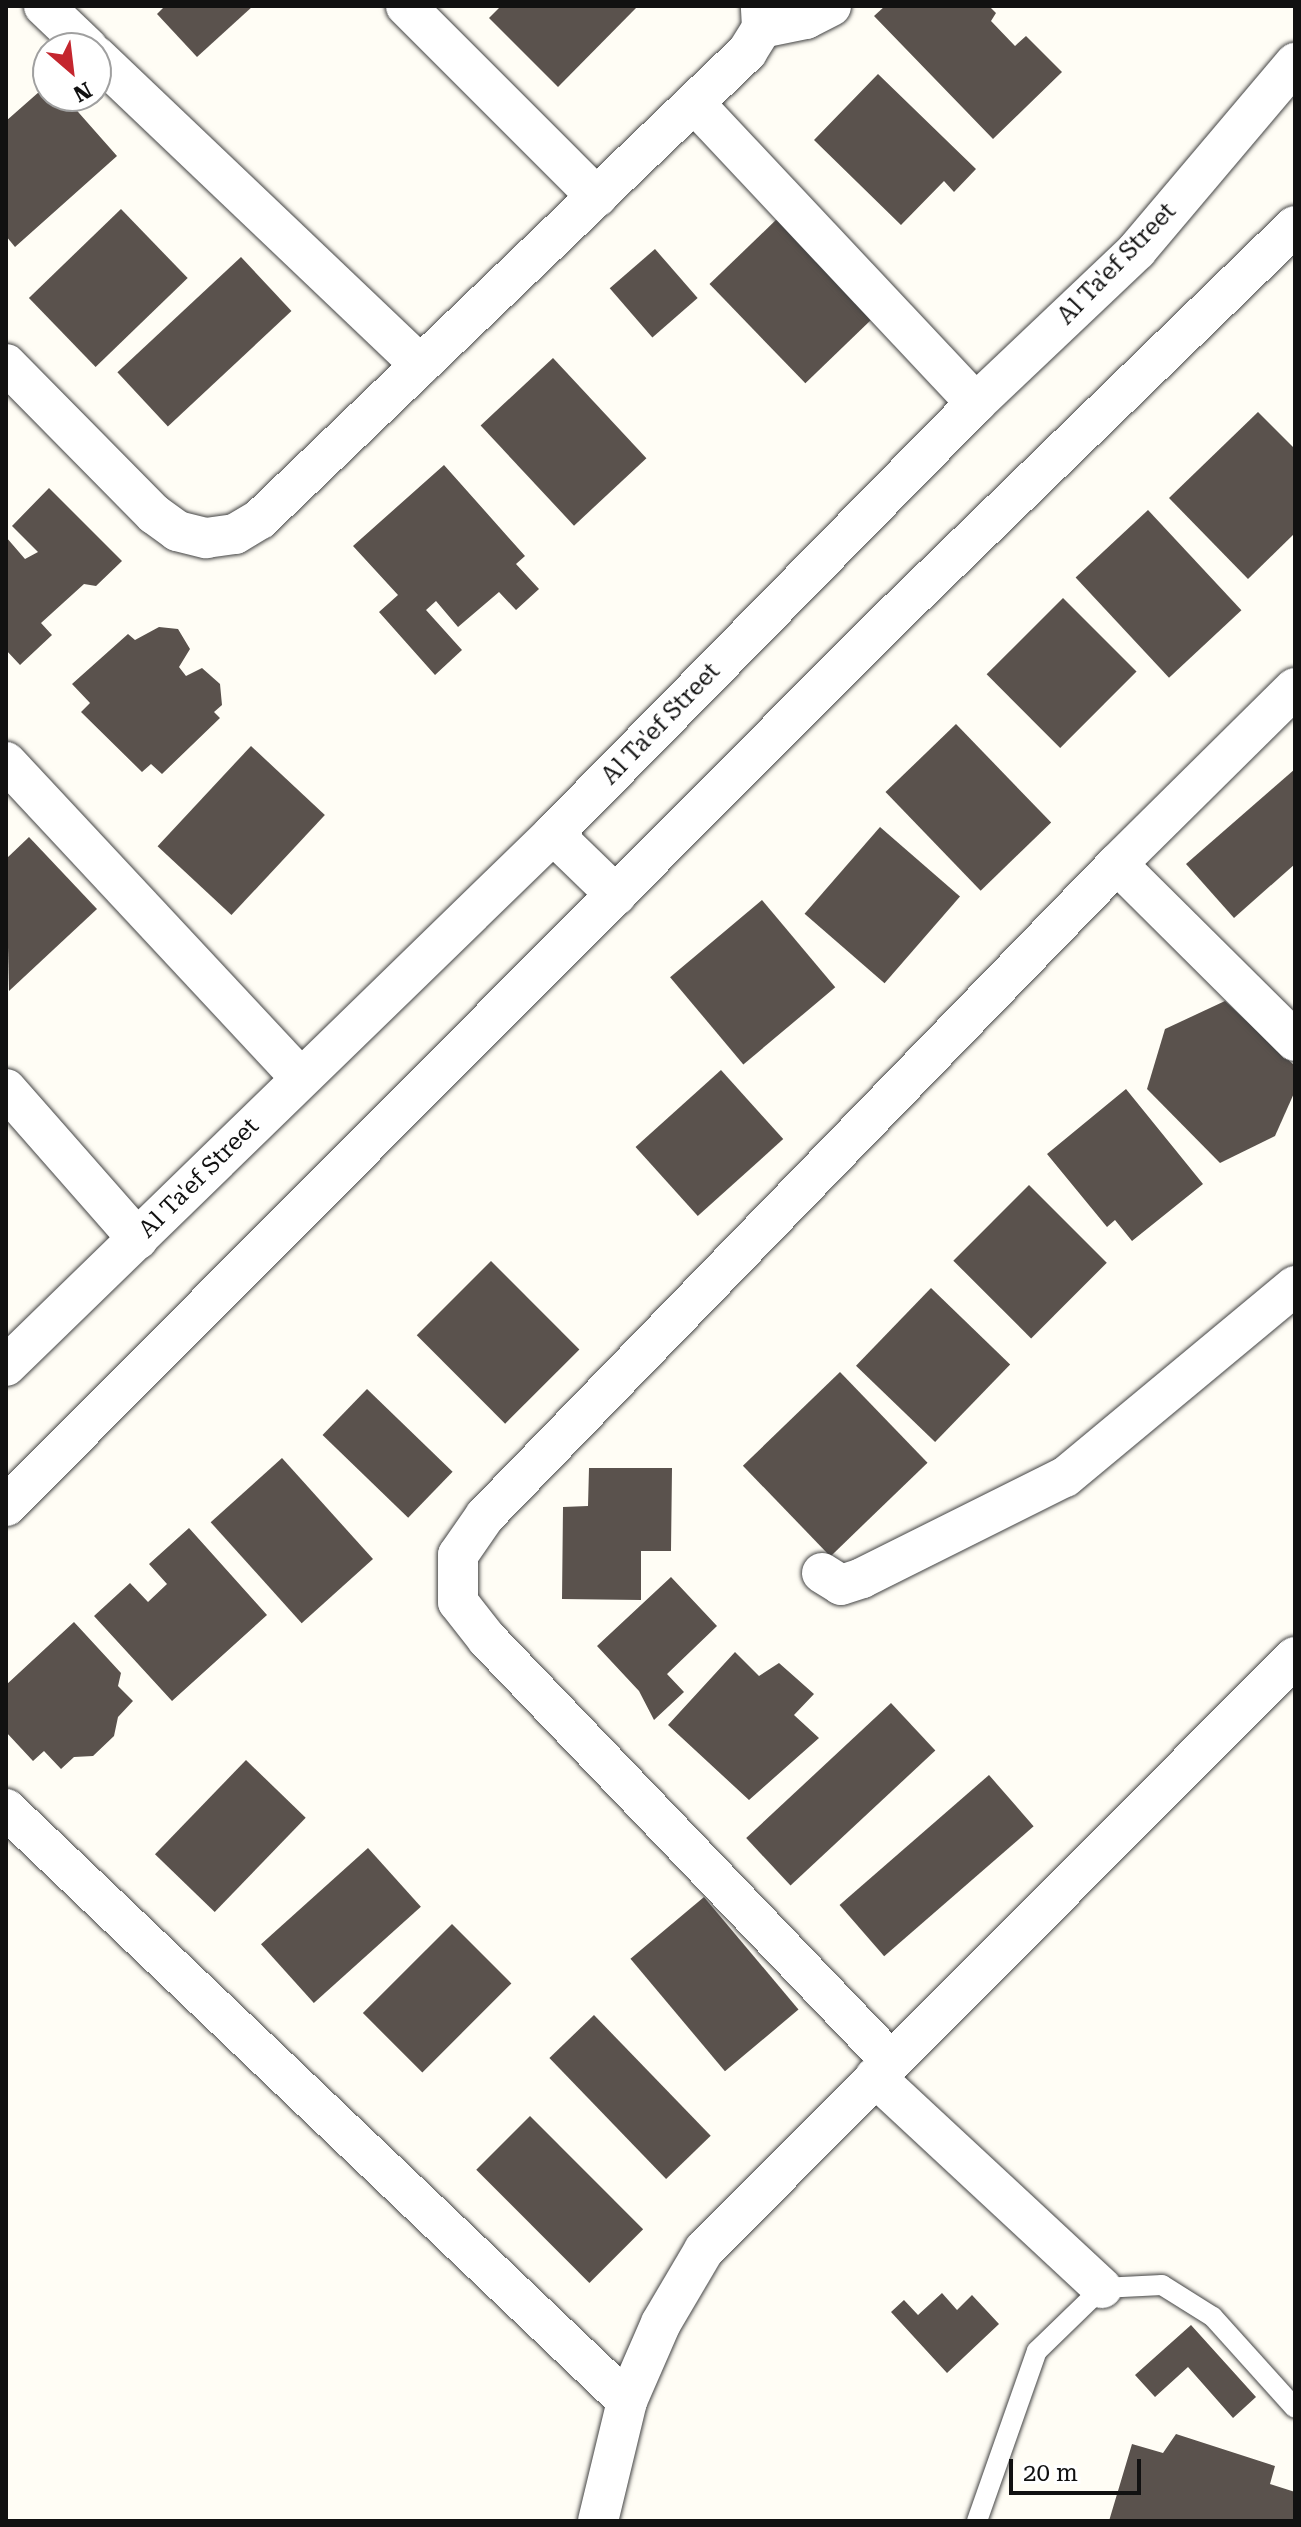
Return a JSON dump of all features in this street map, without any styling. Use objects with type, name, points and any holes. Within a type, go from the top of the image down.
[{"type":"street","points":[[44,6],[71,32]]},
{"type":"street","points":[[406,6],[597,197]]},
{"type":"street","points":[[6,364],[154,514],[177,531],[206,538],[235,534],[260,519],[747,52],[761,17],[806,19],[831,6]]},
{"type":"street","name":"Al Ta'ef Street","points":[[6,1366],[553,834],[976,403],[1137,250],[1295,63]]},
{"type":"street","points":[[112,71],[421,365]]},
{"type":"street","points":[[694,103],[976,403]]},
{"type":"street","points":[[6,1506],[890,619],[1295,226]]},
{"type":"street","points":[[1102,2288],[883,2069],[487,1639],[458,1602],[458,1555],[485,1516],[1117,864],[1295,688]]},
{"type":"street","points":[[6,762],[300,1077]]},
{"type":"street","points":[[553,834],[616,895]]},
{"type":"street","points":[[1117,864],[1295,1041]]},
{"type":"street","points":[[6,1089],[138,1239]]},
{"type":"street","points":[[822,1573],[841,1585],[862,1578],[1065,1477],[1295,1286]]},
{"type":"street","points":[[598,2521],[627,2401],[661,2323],[704,2250],[1295,1657]]},
{"type":"street","points":[[6,1809],[627,2401]]},
{"type":"lane","points":[[977,2521],[1037,2351],[1102,2288],[1162,2285],[1213,2317],[1295,2408]]},
{"type":"building","points":[[165,6],[253,6],[197,57],[157,14]]},
{"type":"building","points":[[501,6],[638,6],[558,87],[489,18]]},
{"type":"building","points":[[885,6],[989,6],[996,13],[991,21],[1015,46],[1026,36],[1062,72],[993,139],[874,16]]},
{"type":"building","points":[[878,74],[976,169],[954,192],[944,181],[901,225],[814,140]]},
{"type":"building","points":[[32,98],[32,112],[78,112],[117,156],[15,247],[6,236],[6,121]]},
{"type":"building","points":[[121,209],[188,278],[96,367],[29,298]]},
{"type":"building","points":[[780,216],[876,315],[805,383],[710,284]]},
{"type":"building","points":[[655,249],[698,298],[652,337],[610,288]]},
{"type":"building","points":[[241,257],[291,311],[168,426],[117,372]]},
{"type":"building","points":[[553,358],[646,458],[574,526],[481,426]]},
{"type":"building","points":[[1258,412],[1295,449],[1295,533],[1248,579],[1169,498]]},
{"type":"building","points":[[444,465],[525,556],[516,564],[539,589],[516,610],[499,592],[458,627],[436,601],[426,610],[462,650],[435,675],[379,612],[398,595],[353,546]]},
{"type":"building","points":[[49,488],[122,561],[96,586],[84,584],[41,623],[52,635],[20,665],[6,650],[6,537],[25,559],[38,552],[12,526]]},
{"type":"building","points":[[1148,510],[1241,610],[1169,678],[1076,578]]},
{"type":"building","points":[[1063,598],[1137,672],[1060,748],[987,674]]},
{"type":"building","points":[[159,627],[178,629],[190,649],[179,667],[186,676],[202,668],[220,684],[222,705],[214,712],[220,718],[162,774],[151,764],[142,772],[81,712],[90,703],[72,684],[128,634],[135,640]]},
{"type":"building","points":[[956,724],[1051,823],[981,891],[886,792]]},
{"type":"building","points":[[251,746],[325,815],[231,915],[158,846]]},
{"type":"building","points":[[1295,769],[1295,864],[1234,918],[1186,864]]},
{"type":"building","points":[[880,827],[960,897],[885,983],[805,914]]},
{"type":"building","points":[[29,837],[97,909],[9,991],[6,859]]},
{"type":"building","points":[[762,900],[835,987],[743,1064],[670,977]]},
{"type":"building","points":[[1225,1001],[1295,1066],[1295,1091],[1275,1136],[1220,1163],[1147,1089],[1165,1029]]},
{"type":"building","points":[[721,1070],[783,1139],[698,1216],[636,1147]]},
{"type":"building","points":[[1126,1089],[1203,1184],[1132,1241],[1115,1220],[1107,1227],[1047,1154]]},
{"type":"building","points":[[1029,1185],[1107,1263],[1031,1338],[953,1261]]},
{"type":"building","points":[[491,1261],[579,1349],[505,1424],[417,1335]]},
{"type":"building","points":[[931,1288],[1010,1364],[935,1442],[856,1366]]},
{"type":"building","points":[[840,1372],[928,1463],[830,1556],[743,1466]]},
{"type":"building","points":[[367,1389],[453,1472],[408,1518],[323,1435]]},
{"type":"building","points":[[282,1458],[373,1559],[302,1623],[211,1522]]},
{"type":"building","points":[[589,1468],[672,1468],[671,1551],[641,1551],[641,1600],[562,1599],[563,1507],[588,1506]]},
{"type":"building","points":[[189,1528],[267,1615],[172,1701],[94,1616],[130,1583],[148,1602],[167,1584],[149,1564]]},
{"type":"building","points":[[671,1577],[717,1626],[667,1674],[684,1692],[654,1720],[639,1691],[597,1646]]},
{"type":"building","points":[[74,1622],[121,1673],[118,1686],[133,1701],[118,1717],[114,1736],[93,1756],[74,1757],[61,1769],[44,1751],[33,1761],[6,1732],[6,1685]]},
{"type":"building","points":[[735,1652],[759,1676],[779,1663],[814,1694],[794,1715],[819,1738],[749,1800],[668,1725]]},
{"type":"building","points":[[891,1703],[935,1751],[791,1886],[746,1838]]},
{"type":"building","points":[[246,1760],[306,1818],[215,1912],[155,1854]]},
{"type":"building","points":[[989,1775],[1034,1826],[884,1956],[840,1905]]},
{"type":"building","points":[[368,1848],[421,1907],[314,2003],[261,1944]]},
{"type":"building","points":[[704,1897],[798,2010],[725,2071],[630,1959]]},
{"type":"building","points":[[452,1924],[511,1983],[422,2072],[363,2013]]},
{"type":"building","points":[[594,2015],[711,2136],[666,2179],[549,2058]]},
{"type":"building","points":[[530,2116],[643,2229],[589,2283],[476,2170]]},
{"type":"building","points":[[942,2293],[957,2310],[972,2295],[999,2324],[947,2373],[891,2312],[904,2300],[918,2315]]},
{"type":"building","points":[[1191,2325],[1256,2397],[1233,2418],[1188,2367],[1155,2397],[1135,2375]]},
{"type":"building","points":[[1176,2434],[1275,2466],[1270,2484],[1295,2492],[1295,2521],[1109,2521],[1132,2444],[1163,2453]]}]
